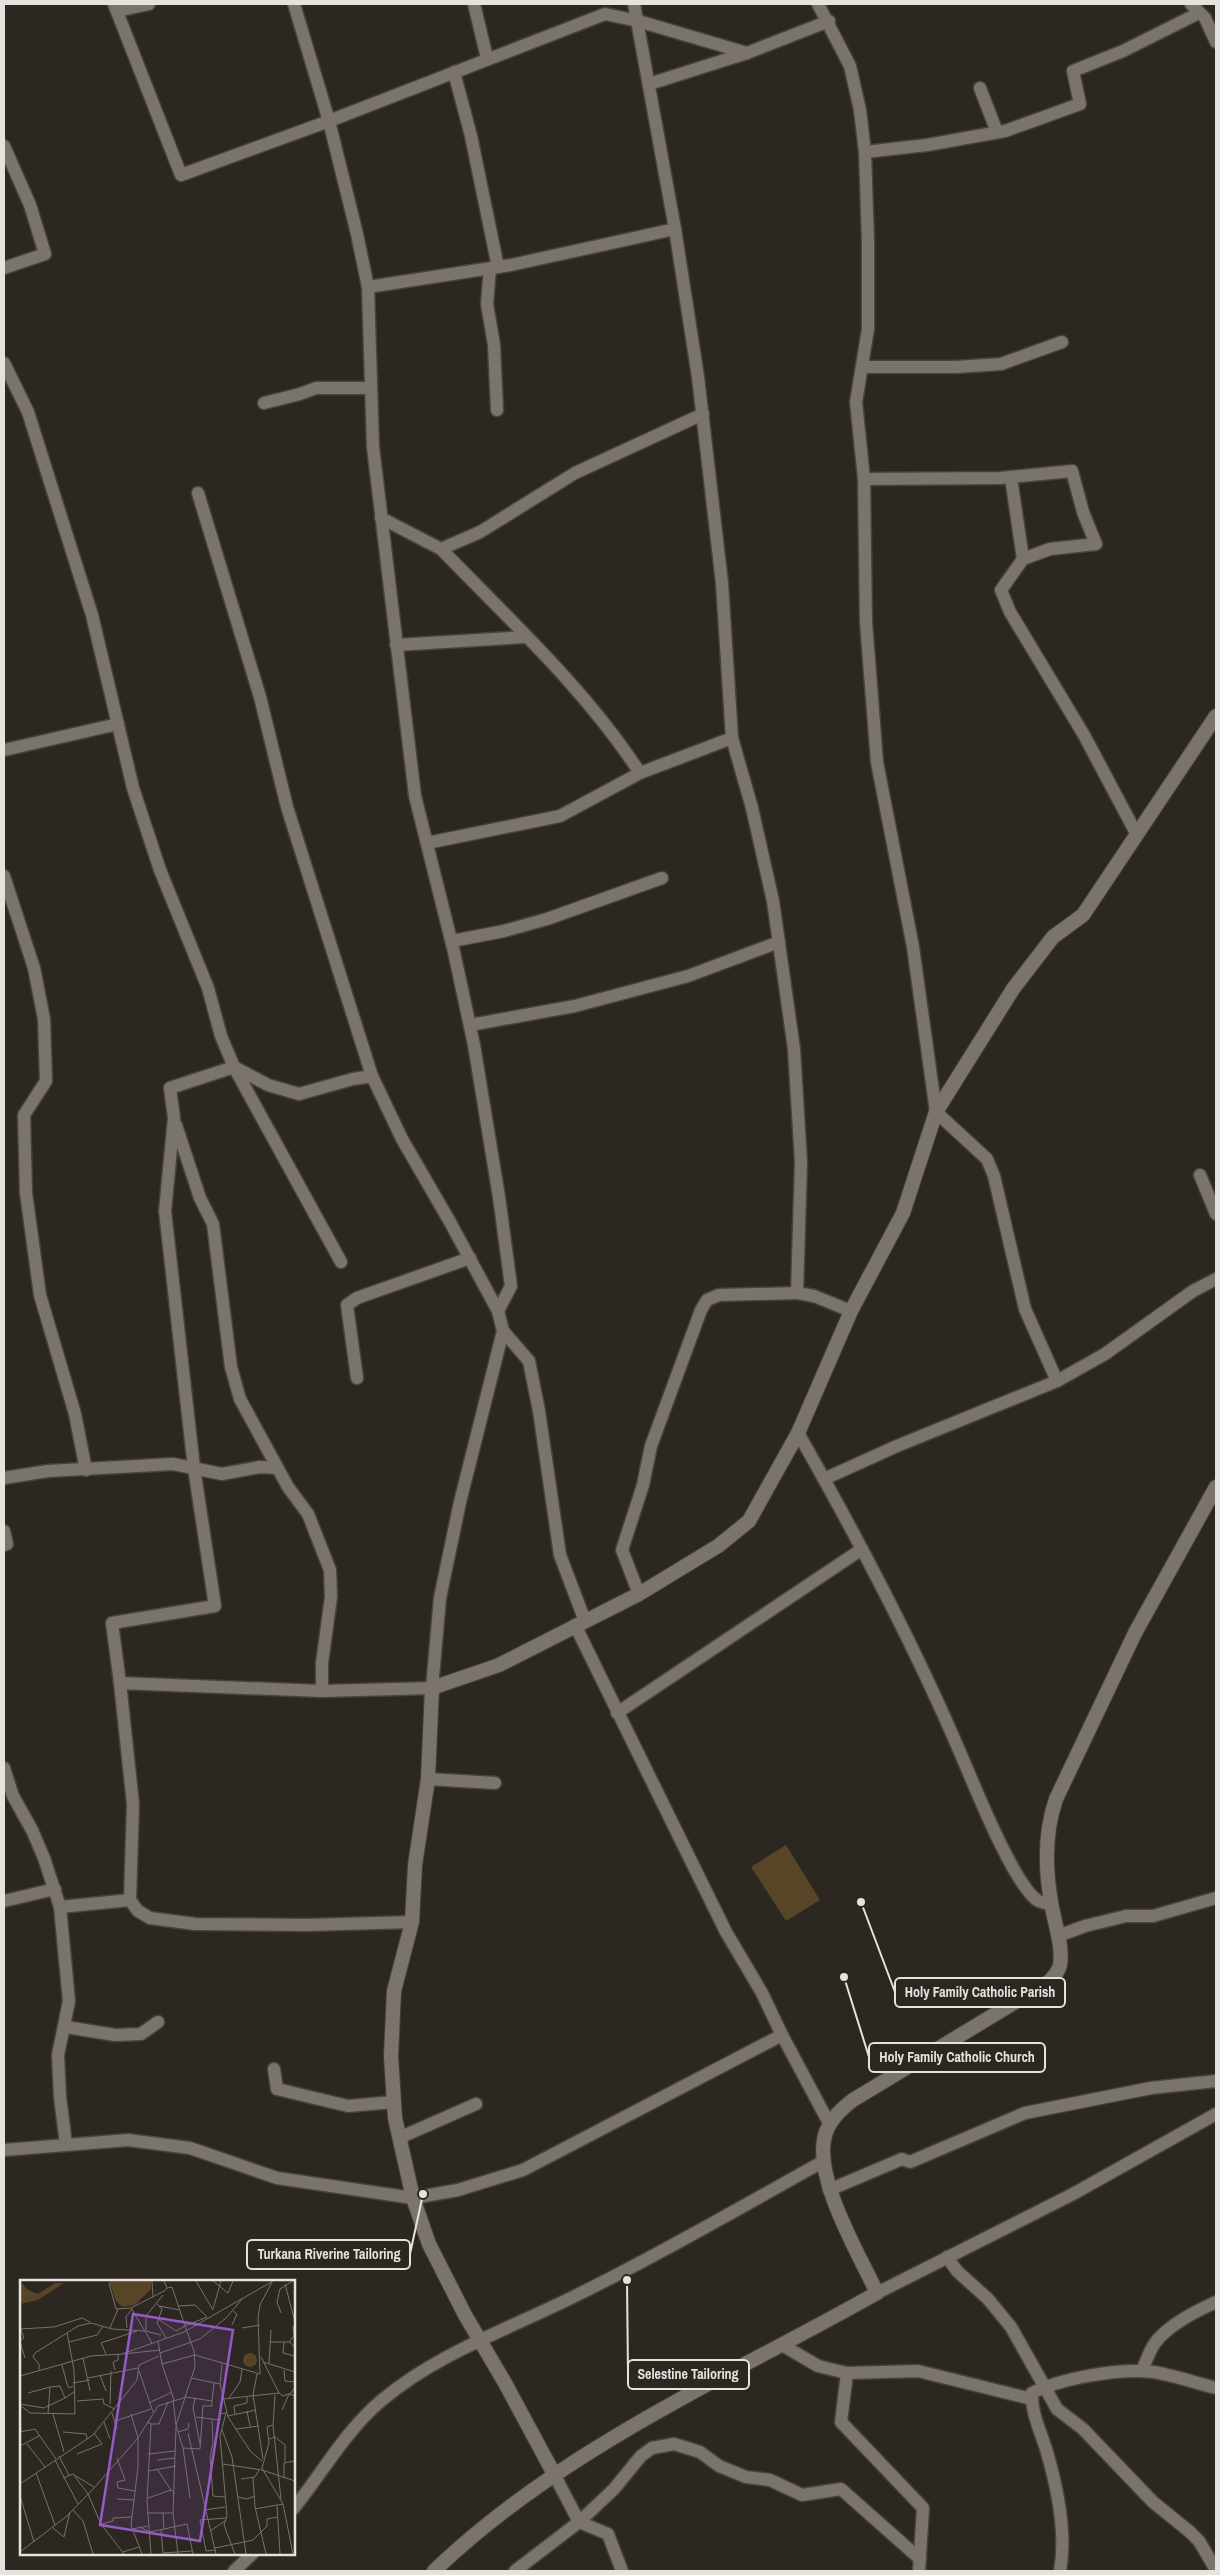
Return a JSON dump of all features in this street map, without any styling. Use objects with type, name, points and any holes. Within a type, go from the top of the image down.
[{"type":"street","points":[[149,4],[116,8],[181,175],[328,121],[605,14],[638,21],[747,53]]},
{"type":"street","points":[[294,4],[328,121],[357,234],[368,287],[372,447],[415,796],[452,941],[470,1025],[498,1187],[511,1286],[498,1311]]},
{"type":"street","points":[[474,4],[488,58]]},
{"type":"street","points":[[634,4],[675,229],[704,414],[722,584],[732,738],[752,808],[773,901],[794,1049],[800,1134],[797,1293]]},
{"type":"street","points":[[818,4],[850,66],[860,110],[865,152],[868,329],[856,402],[864,479],[866,622],[877,762],[913,947],[936,1112],[987,1159],[994,1176],[1025,1309],[1057,1380]]},
{"type":"street","points":[[865,152],[927,145],[997,132],[1080,104],[1073,71],[1122,52],[1195,8],[1216,42]]},
{"type":"street","points":[[649,84],[747,53],[828,21]]},
{"type":"street","points":[[454,72],[471,136],[494,268],[487,304],[494,346],[497,410]]},
{"type":"street","points":[[980,88],[997,132]]},
{"type":"street","points":[[4,146],[30,205],[45,254],[4,268]]},
{"type":"street","points":[[368,287],[494,268],[675,229]]},
{"type":"street","points":[[862,367],[956,367],[1001,364],[1062,342]]},
{"type":"street","points":[[4,362],[9,384],[28,412],[92,615],[134,788],[160,870],[208,988],[221,1036],[234,1067],[341,1262]]},
{"type":"street","points":[[264,402],[300,394],[316,388],[371,388]]},
{"type":"street","points":[[441,549],[480,532],[575,473],[704,414]]},
{"type":"street","points":[[864,479],[1011,478],[1072,471],[1083,512],[1096,544],[1050,549],[1023,559],[1001,590],[1010,612],[1084,735],[1136,833]]},
{"type":"street","points":[[1011,478],[1023,559]]},
{"type":"street","points":[[198,493],[260,696],[287,808],[372,1076],[402,1139],[498,1311],[503,1331],[529,1362],[539,1411],[560,1555],[580,1623],[618,1713],[726,1932],[762,1993],[830,2125]]},
{"type":"street","points":[[381,518],[441,549],[526,637],[619,742],[640,773]]},
{"type":"street","points":[[396,645],[526,637]]},
{"type":"street","points":[[120,1683],[322,1691],[432,1688],[499,1665],[639,1594],[718,1546],[749,1520],[798,1433],[851,1311],[903,1213],[936,1112],[1013,989],[1053,937],[1082,915],[1216,716]]},
{"type":"street","points":[[4,759],[9,748],[118,724]]},
{"type":"street","points":[[427,843],[560,816],[640,773],[732,738]]},
{"type":"street","points":[[4,876],[34,968],[44,1018],[46,1082],[24,1114],[26,1193],[40,1295],[75,1414],[86,1470]]},
{"type":"street","points":[[452,941],[504,931],[547,919],[662,878]]},
{"type":"street","points":[[470,1025],[575,1006],[688,976],[779,942]]},
{"type":"street","points":[[322,1691],[322,1663],[331,1597],[330,1570],[308,1514],[277,1468],[243,1404],[235,1382],[212,1224],[200,1198],[174,1118],[170,1088],[234,1067],[268,1085],[299,1094],[372,1076]]},
{"type":"street","points":[[174,1118],[166,1211],[194,1468],[215,1606],[112,1624],[133,1804],[130,1900],[138,1911],[150,1918],[195,1924],[307,1925],[412,1922]]},
{"type":"street","points":[[1200,1176],[1216,1214]]},
{"type":"street","points":[[356,1378],[347,1305],[357,1298],[470,1258]]},
{"type":"street","points":[[824,1479],[897,1446],[1057,1380],[1105,1354],[1193,1291],[1216,1279]]},
{"type":"street","points":[[639,1594],[622,1550],[643,1485],[651,1446],[701,1310],[707,1300],[719,1295],[797,1293],[814,1296],[851,1311]]},
{"type":"street","points":[[503,1331],[460,1502],[440,1598],[432,1688],[428,1779],[415,1865],[412,1922],[394,1991],[391,2056],[394,2102],[399,2138],[413,2198],[429,2244],[480,2342],[505,2383],[579,2522],[608,2534],[622,2571]]},
{"type":"street","points":[[798,1433],[862,1549],[933,1688],[985,1812],[1023,1884],[1036,1900],[1051,1904]]},
{"type":"street","points":[[4,1478],[48,1471],[173,1464],[222,1474],[260,1466],[277,1468]]},
{"type":"street","points":[[877,2293],[830,2190],[824,2161],[824,2136],[840,2111],[853,2100],[1050,1981],[1060,1965],[1058,1936],[1051,1904],[1046,1835],[1056,1799],[1135,1633],[1216,1487]]},
{"type":"street","points":[[4,1531],[7,1544],[4,1546]]},
{"type":"street","points":[[618,1713],[862,1549]]},
{"type":"street","points":[[4,1768],[13,1796],[32,1830],[60,1907],[69,2001],[66,2027],[58,2055],[60,2097],[66,2144]]},
{"type":"street","points":[[428,1779],[495,1783]]},
{"type":"street","points":[[4,1901],[55,1889]]},
{"type":"street","points":[[1058,1936],[1085,1926],[1126,1916],[1153,1916],[1216,1898]]},
{"type":"street","points":[[60,1907],[130,1900]]},
{"type":"street","points":[[66,2027],[115,2035],[141,2034],[158,2022]]},
{"type":"street","points":[[4,2150],[128,2140],[190,2148],[277,2178],[413,2198],[458,2190],[523,2170],[782,2035]]},
{"type":"street","points":[[274,2069],[277,2089],[348,2106],[394,2102]]},
{"type":"street","points":[[830,2190],[902,2159],[910,2162],[1025,2113],[1151,2088],[1216,2081]]},
{"type":"street","points":[[399,2138],[476,2104]]},
{"type":"street","points":[[434,2571],[491,2520],[554,2474],[600,2446],[877,2293],[1073,2194],[1216,2114]]},
{"type":"street","points":[[295,2507],[341,2444],[382,2400],[419,2374],[592,2287],[824,2161]]},
{"type":"street","points":[[947,2257],[957,2271],[999,2312],[1019,2340],[1057,2409],[1083,2429],[1130,2480],[1199,2541],[1216,2570]]},
{"type":"street","points":[[1142,2371],[1151,2348],[1159,2338],[1181,2321],[1216,2302]]},
{"type":"street","points":[[782,2346],[818,2366],[847,2374],[918,2371],[1032,2399]]},
{"type":"street","points":[[1060,2571],[1063,2547],[1056,2496],[1032,2393],[1045,2386],[1108,2374],[1142,2371],[1177,2377],[1216,2388]]},
{"type":"street","points":[[847,2374],[841,2422],[923,2508],[920,2565]]},
{"type":"street","points":[[515,2571],[579,2522],[614,2488],[641,2456],[652,2448],[674,2444],[700,2452],[719,2466],[746,2478],[770,2480],[802,2494],[841,2489],[920,2565]]},
{"type":"street","points":[[234,2571],[251,2555]]},
{"type":"shaded area","points":[[786,1845],[820,1900],[786,1921],[751,1867]]},
{"type":"place","name":"Holy Family Catholic Parish","points":[[861,1902]]},
{"type":"place","name":"Holy Family Catholic Church","points":[[844,1977]]},
{"type":"place","name":"Turkana Riverine Tailoring","points":[[423,2194]]},
{"type":"place","name":"Selestine Tailoring","points":[[627,2280]]}]
